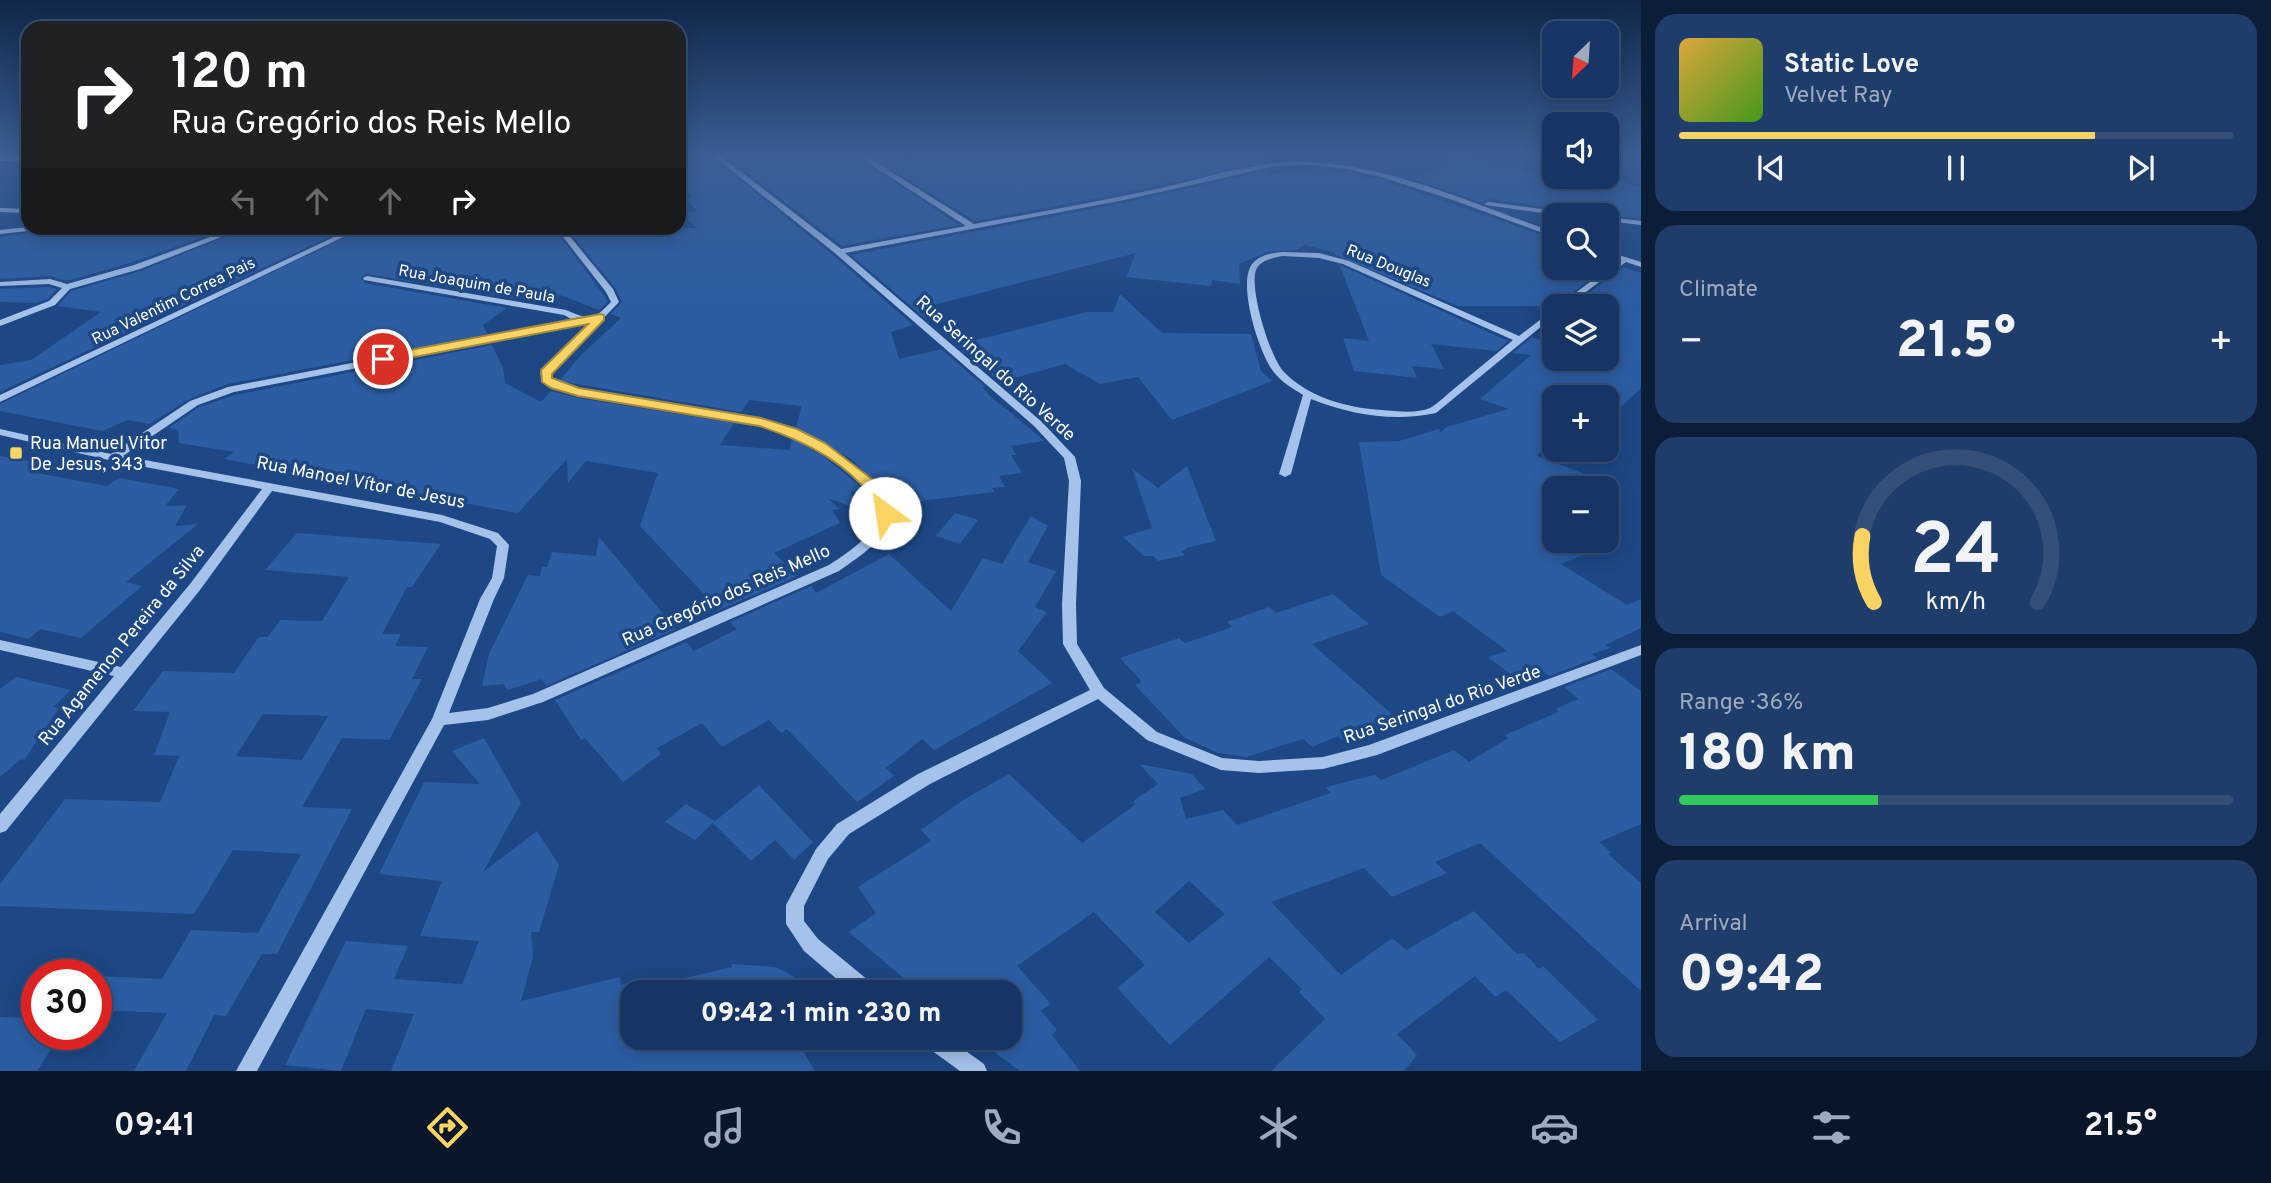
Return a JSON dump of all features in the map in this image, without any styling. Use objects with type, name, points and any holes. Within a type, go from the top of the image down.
[{"type":"street","name":"Rua Seringal do Rio Verde","points":[[778,204],[839,252],[1038,424],[1069,457],[1075,481],[1069,604],[1070,644],[1099,692],[1152,736],[1221,764],[1259,767],[1323,763],[1371,751],[1641,650]]},
{"type":"street","points":[[937,204],[972,227]]},
{"type":"street","points":[[839,252],[1083,204]]},
{"type":"street","points":[[1475,204],[1542,230]]},
{"type":"street","points":[[1489,204],[1542,211]]},
{"type":"street","points":[[0,210],[21,211]]},
{"type":"street","points":[[1619,220],[1641,223]]},
{"type":"street","points":[[0,232],[21,230]]},
{"type":"street","points":[[0,284],[50,281],[67,286],[137,268],[222,235]]},
{"type":"street","name":"Rua Valentim Correa Pais","points":[[0,398],[343,235]]},
{"type":"street","points":[[113,458],[185,409],[232,389],[600,318],[615,302],[610,291],[566,235]]},
{"type":"street","name":"Rua Douglas","points":[[1518,339],[1350,264],[1306,254],[1265,258],[1248,273],[1270,361],[1281,375],[1308,393],[1345,407],[1377,413],[1411,416],[1432,411],[1542,321]]},
{"type":"street","points":[[1619,257],[1641,265]]},
{"type":"street","points":[[1578,294],[1625,259]]},
{"type":"street","name":"Rua Joaquim de Paula","points":[[367,278],[566,313],[581,321]]},
{"type":"street","points":[[0,323],[52,303],[67,286]]},
{"type":"street","name":"Rua Gregório dos Reis Mello","points":[[439,720],[488,714],[563,687],[834,568],[860,551],[877,533],[885,513],[881,498],[867,482],[820,446],[793,432],[761,422],[578,392],[555,386],[546,380],[545,373],[600,318]]},
{"type":"street","points":[[1285,474],[1308,393]]},
{"type":"street","name":"Rua Manoel Vítor de Jesus","points":[[0,432],[113,458],[442,519],[494,536],[503,545],[498,578],[487,599],[439,720],[246,1071]]},
{"type":"street","name":"Rua Agamenon Pereira da Silva","points":[[0,826],[122,673],[195,587],[270,486]]},
{"type":"street","points":[[0,645],[122,673]]},
{"type":"street","points":[[852,980],[811,946],[794,924],[795,905],[822,854],[843,829],[924,779],[1099,692]]},
{"type":"street","points":[[947,1050],[977,1071]]},
{"type":"building","points":[[690,204],[770,204],[913,325],[891,332],[899,359],[941,349],[985,387],[982,387],[990,396],[1044,441],[1011,446],[1016,455],[1011,455],[1022,473],[999,476],[1005,487],[992,488],[995,492],[912,502],[893,485],[880,487],[851,459],[796,427],[802,406],[749,400],[741,412],[559,381],[582,354],[621,318],[611,314],[622,302],[615,288],[572,235],[686,235],[686,228],[697,228],[686,218],[686,213],[698,211]]},
{"type":"building","points":[[788,204],[927,204],[959,225],[842,246]]},
{"type":"building","points":[[948,204],[1065,204],[975,221]]},
{"type":"building","points":[[1119,204],[1451,204],[1542,235],[1542,280],[1589,280],[1571,294],[1542,294],[1542,306],[1458,306],[1334,252],[1304,245],[1296,250],[1267,252],[1239,264],[1240,284],[1212,280],[1211,286],[1126,277],[1136,253],[926,307],[927,320],[851,255]]},
{"type":"building","points":[[1619,204],[1641,204],[1641,218],[1619,217]]},
{"type":"building","points":[[21,234],[209,235],[133,262],[67,281],[50,276],[0,279],[0,237]]},
{"type":"building","points":[[230,235],[333,235],[0,392],[0,365],[31,360],[101,312],[58,306],[71,291],[141,271]]},
{"type":"building","points":[[350,235],[559,235],[608,301],[599,310],[560,295],[553,302],[522,297],[519,299],[366,274],[361,277],[364,283],[507,308],[483,325],[487,334],[228,384],[189,399],[150,424],[128,420],[102,431],[0,411],[0,404]]},
{"type":"building","points":[[1340,266],[1508,341],[1496,351],[1431,344],[1444,369],[1412,366],[1417,378],[1354,371],[1343,338],[1369,341]]},
{"type":"building","points":[[1624,267],[1641,273],[1641,388],[1619,409],[1619,385],[1542,385],[1542,449],[1537,456],[1542,458],[1542,462],[1553,462],[1590,476],[1542,476],[1542,553],[1587,553],[1561,564],[1627,605],[1641,599],[1641,628],[1605,645],[1610,648],[1592,654],[1597,658],[1549,676],[1540,669],[1513,676],[1488,657],[1507,651],[1453,611],[1440,617],[1381,575],[1359,442],[1399,441],[1439,429],[1440,433],[1446,427],[1509,409],[1480,399],[1531,355],[1513,353],[1532,337],[1542,341],[1542,371],[1619,371],[1619,294],[1587,294],[1606,280],[1619,280],[1619,271]]},
{"type":"building","points":[[0,289],[57,289],[48,299],[36,303],[0,302]]},
{"type":"building","points":[[1120,294],[1162,333],[1251,334],[1261,371],[1272,381],[1172,420],[1138,377],[1100,384],[1065,364],[1000,382],[956,345],[1087,312],[1113,312]]},
{"type":"building","points":[[492,345],[503,368],[505,383],[541,402],[551,391],[578,398],[734,423],[720,445],[789,450],[792,439],[795,440],[823,456],[863,490],[851,492],[859,509],[827,498],[840,509],[832,510],[840,523],[774,553],[797,576],[719,610],[640,526],[658,473],[586,461],[568,483],[567,459],[518,513],[224,459],[234,452],[179,443],[178,430],[169,428],[199,407],[235,395]]},
{"type":"building","points":[[0,456],[49,465],[37,473],[107,486],[119,478],[179,489],[165,506],[187,505],[175,526],[198,524],[126,582],[142,586],[81,638],[40,629],[29,639],[0,632]]},
{"type":"building","points":[[1187,466],[1216,541],[1186,548],[1181,551],[1185,555],[1158,561],[1153,556],[1144,556],[1123,537],[1152,528],[1132,468],[1158,488]]},
{"type":"building","points":[[955,513],[978,520],[960,544],[936,536]]},
{"type":"building","points":[[1031,516],[1048,526],[1028,562],[1056,571],[1035,607],[1047,612],[1018,651],[1052,683],[934,750],[922,739],[886,768],[894,776],[857,802],[787,729],[781,733],[769,720],[722,747],[702,723],[657,748],[661,754],[623,782],[585,738],[581,740],[555,700],[686,642],[694,651],[737,629],[730,622],[811,586],[816,593],[889,554],[951,611],[983,558],[1002,564]]},
{"type":"building","points":[[297,533],[441,544],[412,587],[407,587],[382,634],[401,634],[395,646],[428,647],[412,679],[422,679],[389,740],[342,738],[302,807],[352,809],[277,954],[262,954],[226,1016],[214,1015],[186,1071],[134,1071],[167,1013],[112,1011],[112,977],[162,979],[191,930],[258,933],[301,854],[233,850],[194,914],[0,906],[0,884],[65,799],[160,802],[179,756],[154,755],[170,712],[133,711],[163,671],[234,673],[259,637],[268,637],[280,620],[322,621],[349,577],[265,570]],"holes":[[[263,714],[328,716],[302,760],[236,756]]]},
{"type":"building","points":[[599,537],[676,629],[546,686],[542,679],[507,690],[504,684],[482,686],[489,654],[528,575],[540,576],[542,567],[547,567],[552,552],[596,556]]},
{"type":"building","points":[[1333,594],[1369,624],[1312,644],[1402,723],[1341,740],[1338,736],[1312,747],[1303,739],[1247,757],[1218,753],[1184,737],[1135,685],[1142,682],[1120,658],[1179,638],[1185,643],[1232,627],[1227,622],[1269,607],[1276,613]]},
{"type":"building","points":[[1611,669],[1641,691],[1641,824],[1599,842],[1612,853],[1608,854],[1641,883],[1641,991],[1480,843],[1435,862],[1447,873],[1392,897],[1364,868],[1271,902],[1341,975],[1392,938],[1406,950],[1474,911],[1517,954],[1524,953],[1539,969],[1543,966],[1598,1020],[1560,1042],[1506,990],[1495,997],[1475,976],[1397,1034],[1417,1055],[1404,1071],[1271,1071],[1325,1019],[1299,992],[1302,989],[1269,957],[1170,1045],[1117,988],[1145,965],[1094,912],[1017,966],[1051,1004],[1041,1011],[1057,1030],[1052,1035],[1080,1071],[1020,1071],[991,1050],[1022,1050],[1022,980],[906,980],[849,932],[876,913],[858,887],[931,841],[921,830],[963,800],[1009,774],[1082,843],[1136,804],[1133,801],[1158,784],[1139,764],[1192,774],[1205,789],[1180,798],[1186,819],[1223,810],[1237,825],[1331,793],[1325,787],[1375,775],[1381,780],[1454,750],[1469,762],[1508,738],[1505,735],[1558,712],[1557,708],[1578,699],[1564,687]],"holes":[[[1189,881],[1225,914],[1189,943],[1155,912]]]},
{"type":"building","points":[[16,677],[71,690],[53,707],[59,708],[24,760],[21,759],[0,777],[0,689]]},
{"type":"building","points":[[484,738],[521,803],[483,872],[537,831],[559,865],[539,932],[531,932],[533,957],[521,1001],[620,977],[620,1050],[802,1050],[815,1071],[391,1071],[414,1014],[366,1009],[341,1071],[285,1065],[346,941],[408,946],[394,979],[462,984],[479,941],[420,936],[442,881],[379,874],[424,782],[480,784],[452,751]]},
{"type":"building","points":[[759,785],[813,842],[794,860],[775,840],[751,861],[713,823]]},
{"type":"building","points":[[686,804],[715,821],[695,840],[665,822]]},
{"type":"building","points":[[732,964],[776,967],[800,980],[676,980],[732,967]]},
{"type":"building","points":[[0,1017],[21,1018],[21,1050],[51,1050],[37,1071],[0,1071]]},
{"type":"place","name":"Rua Manuel Vitor De Jesus, 343","points":[[16,453]]},
{"type":"route","points":[[383,359],[600,318],[545,373],[546,380],[555,386],[578,392],[761,422],[793,432],[820,446],[867,482],[881,498],[885,513]]}]
